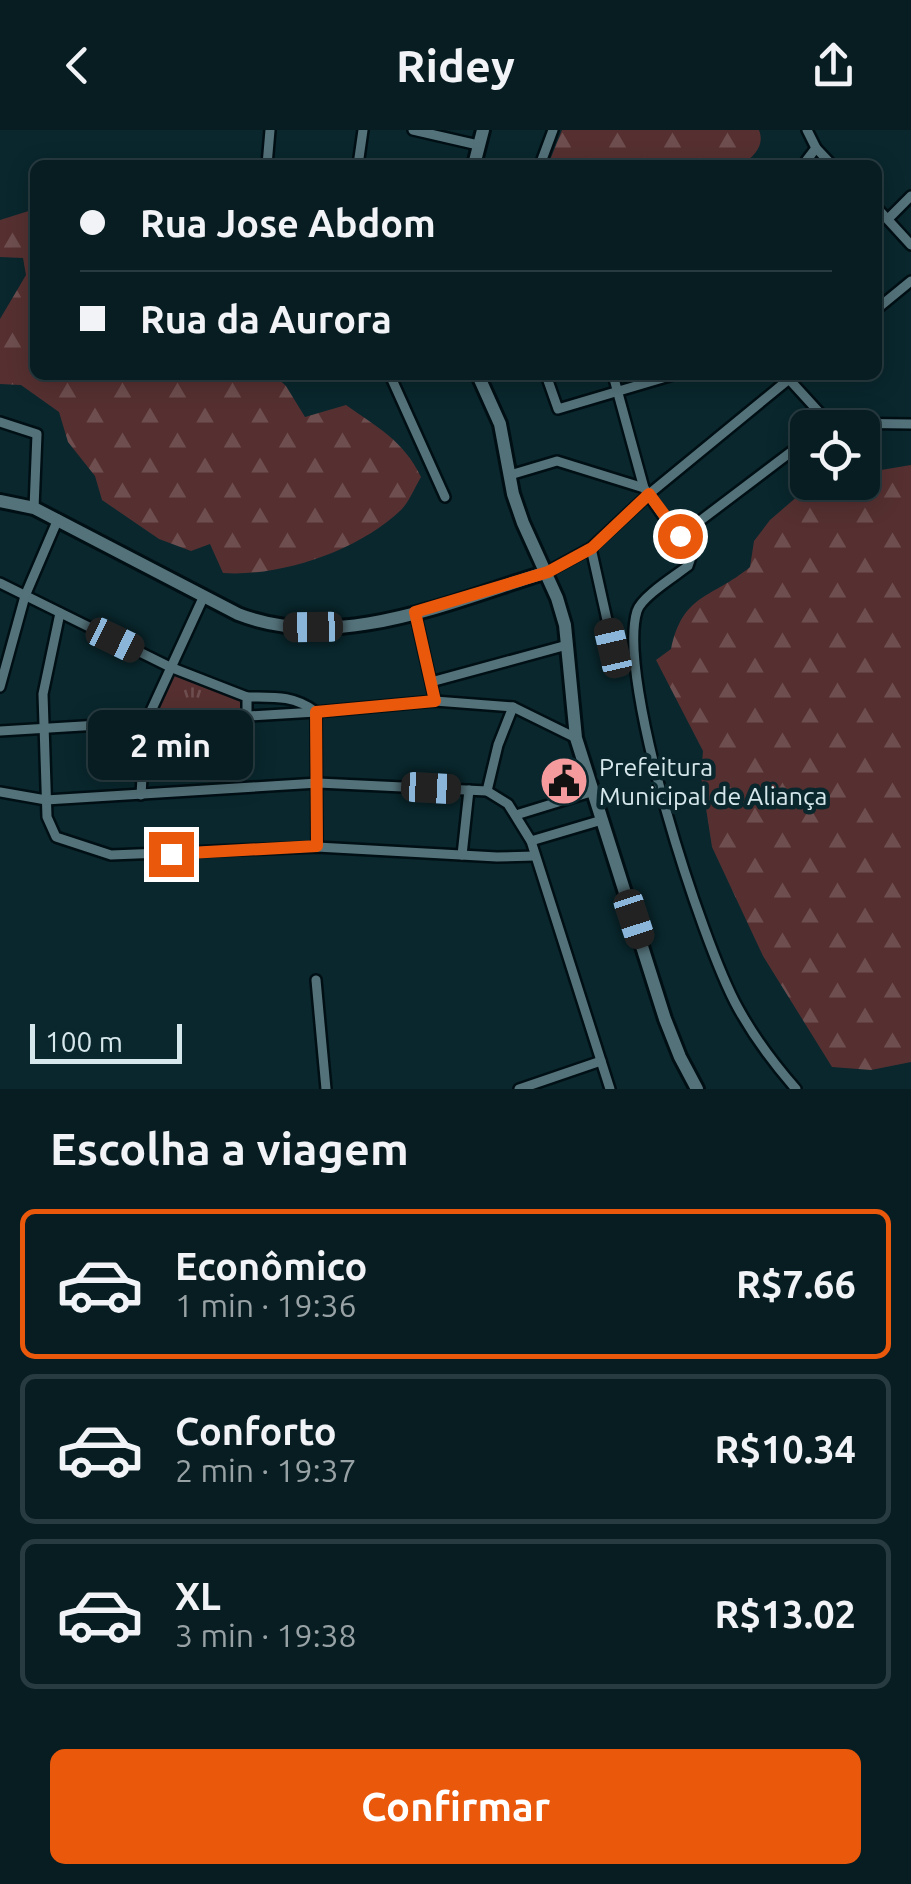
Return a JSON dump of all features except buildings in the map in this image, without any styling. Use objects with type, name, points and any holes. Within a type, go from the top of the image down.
[{"type":"main road","points":[[475,160],[483,130]]},
{"type":"main road","points":[[480,380],[500,424],[522,523],[548,572],[565,625],[576,738],[665,1019],[697,1089]]},
{"type":"main road","points":[[0,500],[58,519],[204,598],[258,622],[290,627],[374,622],[548,572]]},
{"type":"street","points":[[267,160],[270,130]]},
{"type":"street","points":[[359,160],[363,130]]},
{"type":"street","points":[[412,130],[478,145]]},
{"type":"street","points":[[542,160],[554,130]]},
{"type":"street","points":[[807,130],[827,160]]},
{"type":"street","points":[[806,160],[816,148]]},
{"type":"street","points":[[888,219],[911,196]]},
{"type":"street","points":[[882,213],[911,244]]},
{"type":"street","points":[[882,305],[911,281]]},
{"type":"street","points":[[392,380],[444,497]]},
{"type":"street","points":[[548,380],[558,409],[656,380]]},
{"type":"street","points":[[614,380],[647,491],[680,536],[691,562],[644,601],[636,613],[640,702],[674,837],[712,951],[737,1006],[763,1048],[796,1089]]},
{"type":"street","points":[[548,572],[592,548],[647,491],[785,380]]},
{"type":"street","points":[[791,380],[814,410]]},
{"type":"street","points":[[0,422],[38,434],[34,508]]},
{"type":"street","points":[[880,424],[911,424]]},
{"type":"street","points":[[680,536],[790,453]]},
{"type":"street","points":[[510,475],[557,461],[647,491]]},
{"type":"street","points":[[0,686],[26,596],[58,519]]},
{"type":"street","points":[[592,548],[613,648]]},
{"type":"street","points":[[0,583],[170,667],[247,697],[287,697],[316,712],[317,846]]},
{"type":"street","points":[[141,795],[144,724],[204,598]]},
{"type":"street","points":[[415,612],[435,701]]},
{"type":"street","points":[[60,613],[42,694],[48,825],[56,837],[112,855],[317,846],[497,858],[535,856]]},
{"type":"street","points":[[431,682],[567,645]]},
{"type":"street","points":[[247,697],[248,715]]},
{"type":"street","points":[[0,731],[435,701],[513,707],[576,738]]},
{"type":"street","points":[[487,791],[498,744],[513,707]]},
{"type":"street","points":[[0,792],[46,800],[318,783],[487,791],[508,804],[531,842],[610,1089]]},
{"type":"street","points":[[462,855],[468,790]]},
{"type":"street","points":[[516,814],[594,791]]},
{"type":"street","points":[[531,842],[602,820]]},
{"type":"street","points":[[316,980],[326,1089]]},
{"type":"street","points":[[519,1089],[601,1062]]},
{"type":"green space","points":[[562,130],[759,130],[761,141],[748,160],[550,160]]},
{"type":"green space","points":[[30,211],[30,380],[279,380],[305,417],[346,405],[398,444],[421,477],[404,507],[363,538],[318,558],[269,571],[223,573],[210,544],[191,551],[159,539],[102,500],[95,476],[68,442],[59,412],[21,385],[0,384],[0,319],[26,275],[23,258],[0,257],[0,220]]},
{"type":"green space","points":[[911,465],[911,1062],[871,1070],[832,1067],[763,956],[712,847],[701,776],[703,751],[656,660],[671,649],[676,631],[691,607],[750,567],[754,541],[793,500],[880,500],[880,470]]},
{"type":"green space","points":[[174,673],[241,700],[240,711],[153,715]]},
{"type":"place","name":"Prefeitura Municipal de Aliança","points":[[564,781]]},
{"type":"route","points":[[171,854],[317,846],[316,712],[435,701],[415,612],[548,572],[592,548],[649,494],[680,536]]}]
